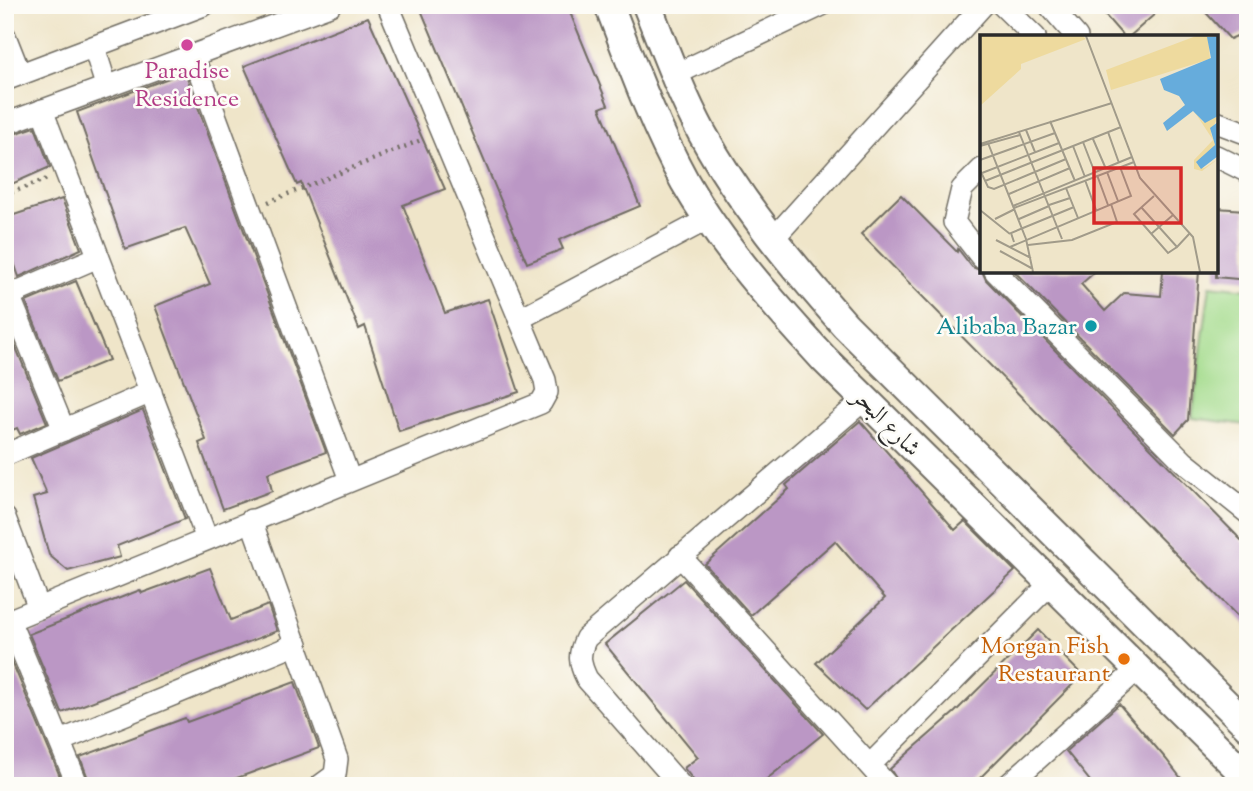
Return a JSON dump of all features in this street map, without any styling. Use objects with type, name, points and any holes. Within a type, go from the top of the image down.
[{"type":"main road","name":"شارع البحر","points":[[609,5],[667,149],[708,219],[772,302],[1013,548],[1248,778]]},
{"type":"main road","name":"شارع البحر","points":[[647,5],[674,75],[716,157],[773,239],[845,325],[1248,726]]},
{"type":"main road","points":[[965,499],[992,471]]},
{"type":"main road","points":[[1013,548],[1037,518]]},
{"type":"street","points":[[5,36],[13,77],[94,47],[171,11],[204,5]]},
{"type":"street","points":[[5,124],[330,5]]},
{"type":"street","points":[[78,786],[7,621],[541,403],[547,386],[388,5]]},
{"type":"street","points":[[674,75],[822,5]]},
{"type":"street","points":[[1002,5],[1033,35]]},
{"type":"street","points":[[1049,5],[1075,35]]},
{"type":"street","points":[[773,239],[971,9]]},
{"type":"street","points":[[94,47],[106,85]]},
{"type":"street","points":[[193,55],[350,480]]},
{"type":"street","points":[[42,110],[207,538]]},
{"type":"street","points":[[1218,123],[1248,134]]},
{"type":"street","points":[[1218,157],[1248,172]]},
{"type":"street","points":[[980,171],[962,189],[954,222],[980,255]]},
{"type":"street","points":[[519,319],[708,219]]},
{"type":"street","points":[[64,430],[7,296],[98,257]]},
{"type":"street","points":[[997,273],[1184,462],[1248,513]]},
{"type":"street","points":[[5,456],[151,392]]},
{"type":"street","points":[[681,786],[587,679],[579,659],[586,638],[865,399]]},
{"type":"street","points":[[5,518],[39,608]]},
{"type":"street","points":[[251,520],[337,760],[335,775],[320,786]]},
{"type":"street","points":[[680,556],[888,786]]},
{"type":"street","points":[[870,765],[1050,584]]},
{"type":"street","points":[[60,741],[297,644]]},
{"type":"street","points":[[1007,786],[1138,669]]},
{"type":"path","points":[[250,209],[352,170],[441,131]]},
{"type":"path","points":[[5,195],[44,178],[69,181]]},
{"type":"green space","points":[[1210,285],[1248,289],[1248,425],[1192,418]]},
{"type":"building","points":[[419,5],[567,5],[608,105],[600,108],[640,206],[559,240],[563,249],[527,263]]},
{"type":"building","points":[[1096,5],[1165,5],[1131,35],[1122,35]]},
{"type":"building","points":[[1199,5],[1248,5],[1248,31],[1230,39]]},
{"type":"building","points":[[368,17],[445,189],[403,205],[445,313],[488,299],[519,392],[399,431],[365,326],[359,329],[301,183],[297,185],[244,66]]},
{"type":"building","points":[[185,72],[326,452],[268,473],[272,491],[223,509],[199,443],[206,440],[155,306],[210,284],[185,228],[125,249],[77,112]]},
{"type":"building","points":[[35,127],[50,167],[5,187],[5,137]]},
{"type":"building","points":[[901,195],[957,252],[958,249],[972,267],[983,273],[986,280],[1248,547],[1248,627],[861,234]]},
{"type":"building","points":[[62,199],[81,249],[19,277],[5,236],[5,218]]},
{"type":"building","points":[[1218,208],[1245,210],[1248,280],[1216,277]]},
{"type":"building","name":"Alibaba Bazar","points":[[1016,273],[1094,273],[1081,284],[1105,311],[1124,293],[1161,296],[1163,273],[1199,273],[1188,420],[1175,434]]},
{"type":"building","points":[[76,281],[109,360],[58,381],[26,302]]},
{"type":"building","points":[[5,321],[47,423],[20,434],[17,428],[5,433]]},
{"type":"building","points":[[143,410],[185,519],[117,546],[120,557],[68,571],[49,555],[33,498],[47,494],[31,458]]},
{"type":"building","points":[[860,421],[955,530],[965,521],[1015,571],[865,710],[816,663],[885,598],[835,541],[751,615],[705,564],[789,489],[786,485]]},
{"type":"building","points":[[210,568],[231,620],[268,605],[277,631],[62,713],[29,634],[140,590],[142,593]]},
{"type":"building","points":[[684,580],[823,734],[758,786],[698,786],[684,768],[698,757],[605,644]]},
{"type":"building","points":[[1038,630],[1082,675],[972,786],[901,786],[890,769],[955,712]]},
{"type":"building","points":[[5,645],[64,786],[5,786]]},
{"type":"building","points":[[295,682],[319,748],[215,786],[91,786],[80,757],[185,718],[187,722]]},
{"type":"building","points":[[1119,704],[1187,786],[1094,786],[1066,751]]},
{"type":"place","name":"Paradise Residence","points":[[187,45]]},
{"type":"place","name":"Alibaba Bazar","points":[[1091,326]]},
{"type":"place","name":"Morgan Fish Restaurant","points":[[1124,659]]}]
